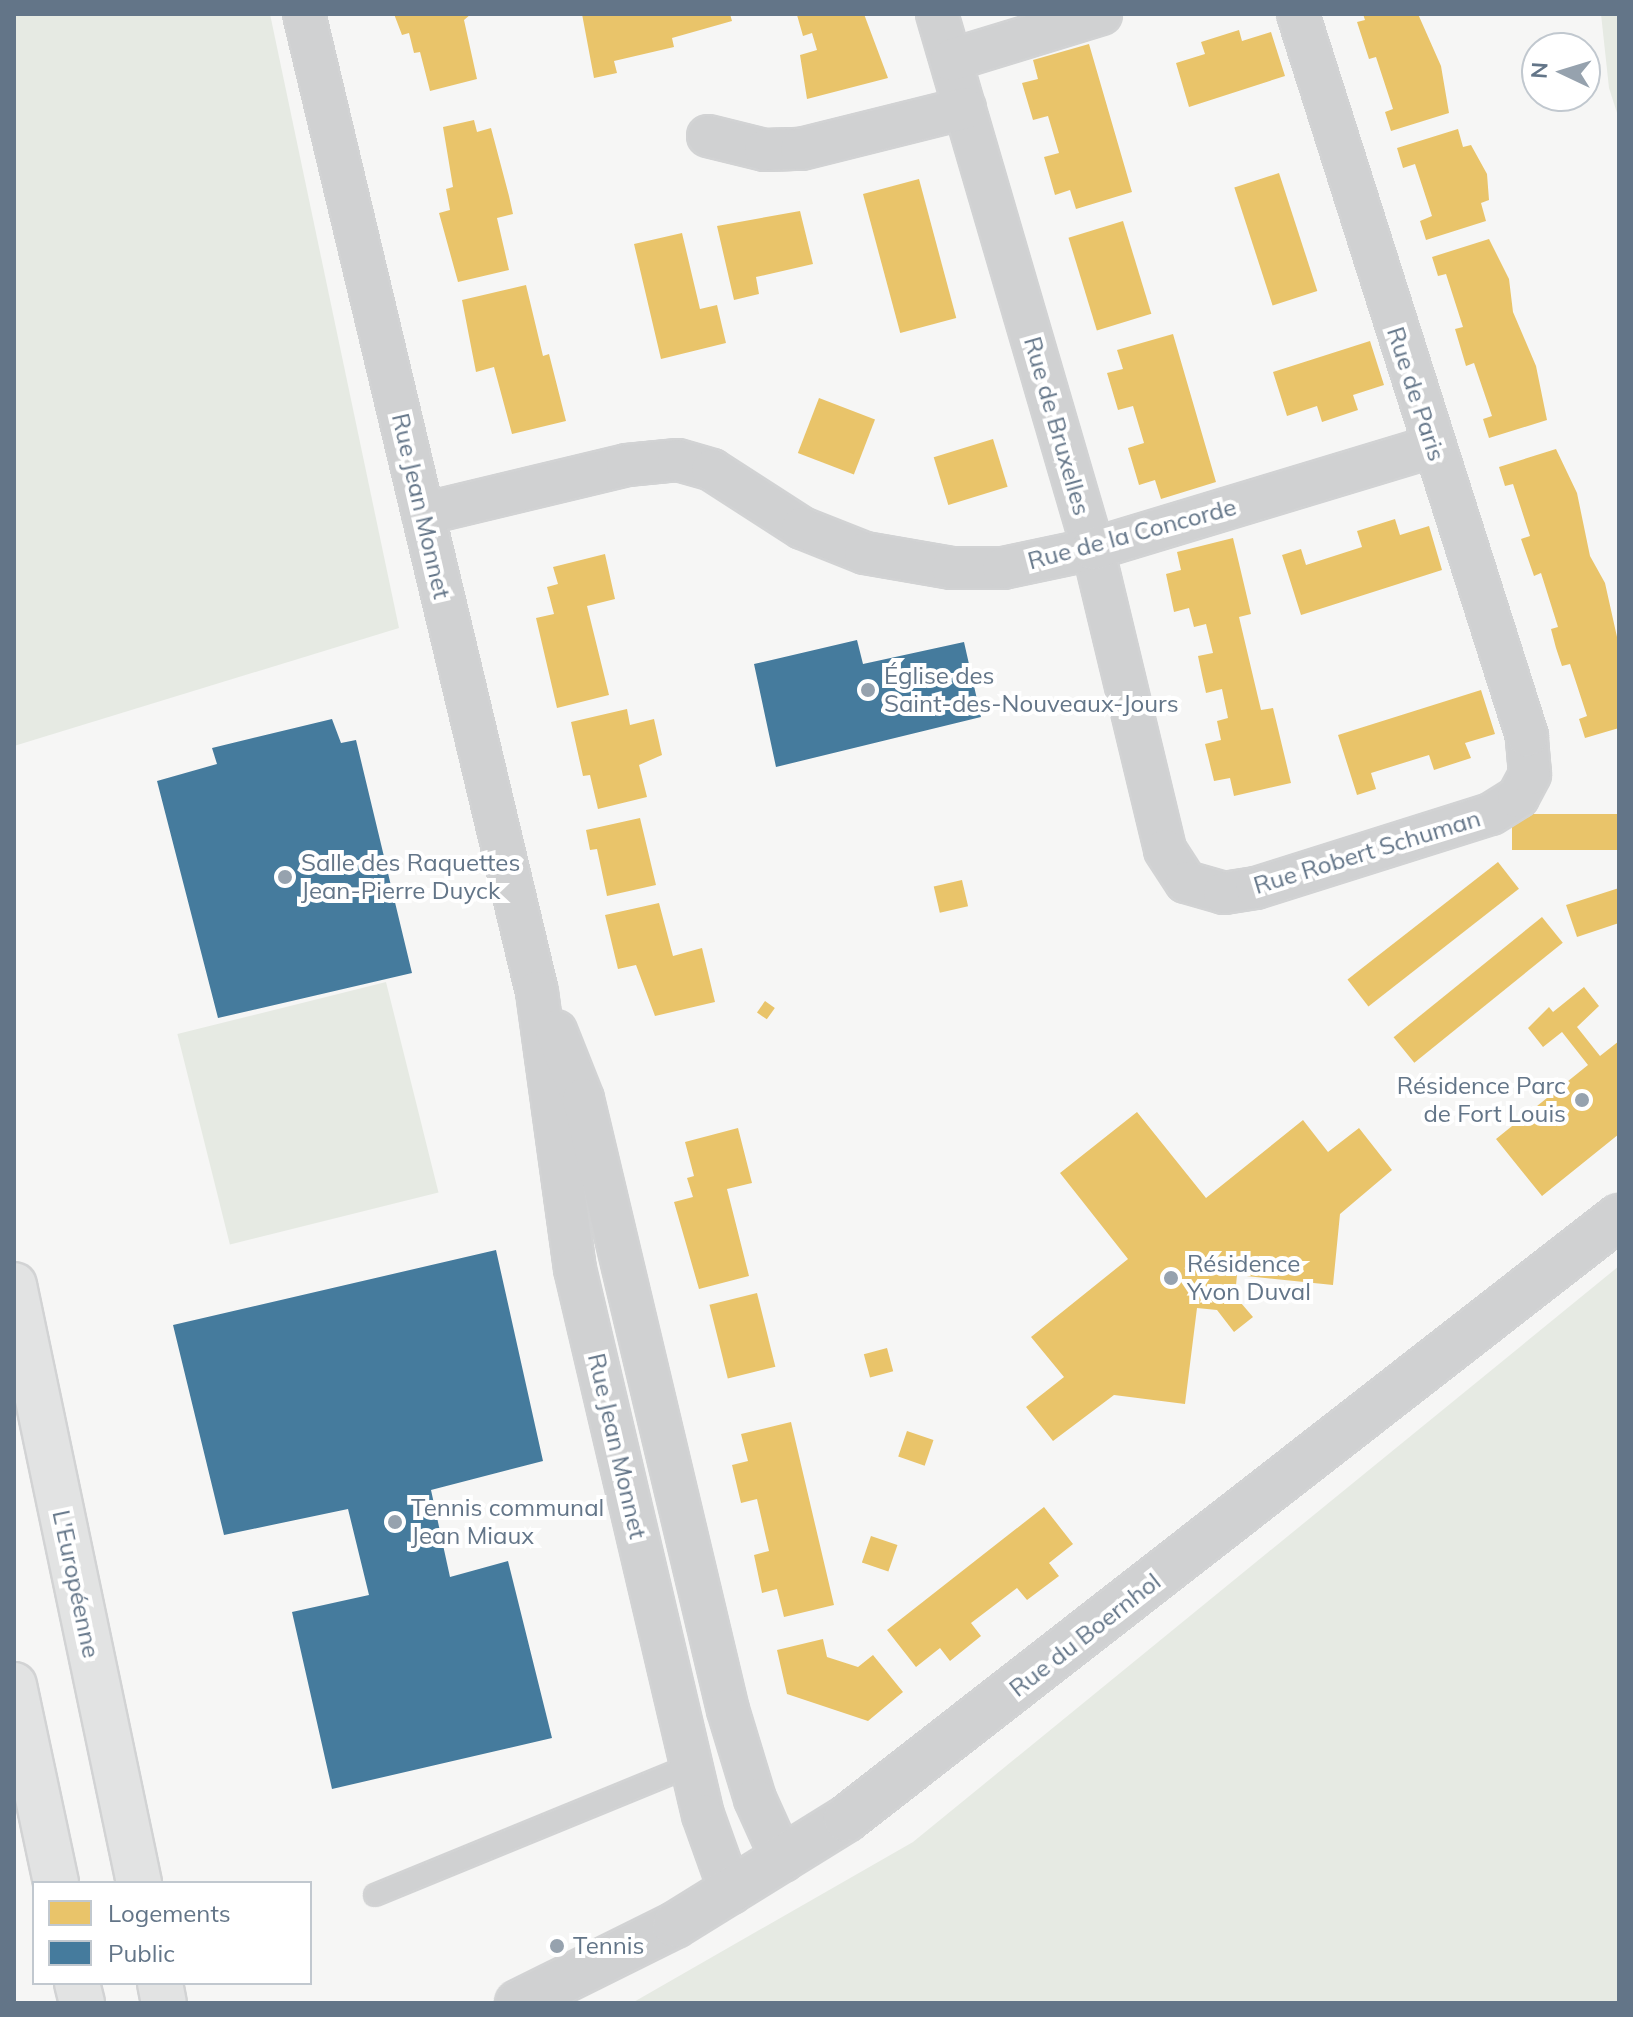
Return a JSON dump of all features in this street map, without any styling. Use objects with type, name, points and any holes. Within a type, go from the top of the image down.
[{"type":"highway","name":"L'Européenne","points":[[14,1285],[139,1881]]},
{"type":"highway","points":[[14,1685],[56,1881]]},
{"type":"street","name":"Rue de Bruxelles","points":[[937,14],[1093,549],[1165,850],[1186,882]]},
{"type":"street","points":[[951,60],[1101,14]]},
{"type":"street","name":"Rue de Paris","points":[[1298,14],[1431,447],[1527,736],[1530,774]]},
{"type":"street","name":"Rue Jean Monnet","points":[[305,16],[537,992],[564,1163],[570,1243],[703,1815],[731,1893]]},
{"type":"street","points":[[708,136],[765,150],[801,149],[965,108]]},
{"type":"street","name":"Rue de la Concorde","points":[[423,514],[667,460],[712,470],[802,528],[887,559],[952,568],[1003,568],[1093,549],[1431,447]]},
{"type":"street","name":"Rue Robert Schuman","points":[[1186,882],[1224,893],[1300,874],[1502,809],[1518,797],[1530,774]]},
{"type":"street","name":"Rue Jean Monnet","points":[[537,992],[583,1099],[728,1710],[755,1799],[783,1861]]},
{"type":"street","name":"Rue du Boernhol","points":[[518,2003],[731,1893],[910,1773],[1619,1217]]},
{"type":"lane","points":[[375,1895],[692,1765]]},
{"type":"shaded area","points":[[14,14],[270,14],[399,628],[14,746]]},
{"type":"shaded area","points":[[1601,14],[1619,14],[1619,119],[1609,88]]},
{"type":"shaded area","points":[[386,982],[438,1193],[230,1245],[177,1034]]},
{"type":"shaded area","points":[[1619,1266],[1619,2003],[632,2003],[913,1842]]},
{"type":"building: Logements","points":[[394,14],[471,14],[464,20],[477,79],[430,91],[420,52],[414,53],[409,33],[402,35]]},
{"type":"building: Logements","points":[[582,14],[730,14],[732,21],[672,38],[674,47],[614,61],[617,73],[594,78]]},
{"type":"building: Logements","points":[[864,14],[888,78],[807,99],[800,55],[817,50],[812,33],[803,36],[797,15]]},
{"type":"building: Logements","points":[[1363,14],[1418,14],[1441,66],[1449,113],[1391,131],[1385,112],[1393,109],[1376,57],[1369,59],[1357,22],[1365,20]]},
{"type":"building: Logements","points":[[1239,30],[1242,41],[1271,32],[1285,76],[1189,107],[1176,63],[1205,54],[1201,42]]},
{"type":"building: Logements","points":[[1089,44],[1132,192],[1076,209],[1070,190],[1055,195],[1044,157],[1059,153],[1048,116],[1033,120],[1022,83],[1038,79],[1033,60]]},
{"type":"building: Logements","points":[[474,120],[477,132],[491,128],[509,196],[513,214],[497,218],[509,270],[458,282],[439,213],[450,210],[446,189],[453,187],[443,127]]},
{"type":"building: Logements","points":[[1458,129],[1463,147],[1471,145],[1487,174],[1489,200],[1481,203],[1486,221],[1426,240],[1420,221],[1432,216],[1415,164],[1403,168],[1397,148]]},
{"type":"building: Logements","points":[[1279,173],[1317,291],[1273,305],[1234,188]]},
{"type":"building: Logements","points":[[919,179],[956,318],[900,333],[863,194]]},
{"type":"building: Logements","points":[[800,211],[813,264],[756,277],[759,294],[734,300],[717,226]]},
{"type":"building: Logements","points":[[1123,221],[1151,314],[1097,330],[1068,238]]},
{"type":"building: Logements","points":[[682,233],[700,309],[717,305],[726,343],[661,359],[634,244]]},
{"type":"building: Logements","points":[[1489,239],[1509,279],[1513,312],[1536,366],[1547,420],[1489,438],[1483,419],[1492,416],[1474,363],[1466,366],[1455,329],[1463,327],[1446,274],[1438,276],[1432,257]]},
{"type":"building: Logements","points":[[526,285],[543,356],[549,354],[566,421],[512,434],[494,367],[476,372],[462,300]]},
{"type":"building: Logements","points":[[1173,334],[1216,482],[1161,499],[1155,480],[1139,485],[1128,448],[1144,443],[1133,406],[1118,410],[1107,373],[1123,369],[1117,350]]},
{"type":"building: Logements","points":[[1370,341],[1384,385],[1353,395],[1358,410],[1322,422],[1317,406],[1287,416],[1273,372]]},
{"type":"building: Logements","points":[[819,398],[875,420],[854,475],[798,453]]},
{"type":"building: Logements","points":[[993,439],[1008,487],[948,505],[934,457]]},
{"type":"building: Logements","points":[[1556,449],[1577,493],[1590,556],[1605,583],[1619,646],[1619,728],[1585,738],[1579,719],[1587,716],[1570,664],[1562,666],[1556,648],[1551,629],[1558,627],[1541,573],[1534,576],[1521,539],[1530,536],[1513,484],[1505,486],[1499,467]]},
{"type":"building: Logements","points":[[1395,519],[1400,535],[1429,526],[1442,570],[1301,615],[1282,555],[1301,549],[1306,565],[1362,547],[1357,531]]},
{"type":"building: Logements","points":[[1233,538],[1251,614],[1239,617],[1261,710],[1273,708],[1291,783],[1234,796],[1230,778],[1214,781],[1205,744],[1221,740],[1217,721],[1228,718],[1222,689],[1206,693],[1198,656],[1213,653],[1206,624],[1194,627],[1189,608],[1174,612],[1166,574],[1181,570],[1177,552]]},
{"type":"building: Logements","points":[[605,554],[615,599],[587,606],[609,695],[557,708],[536,618],[554,614],[547,587],[558,584],[553,567]]},
{"type":"building: Logements","points":[[1481,690],[1495,734],[1465,743],[1471,758],[1434,770],[1429,755],[1371,773],[1376,789],[1357,795],[1338,735]]},
{"type":"building: Logements","points":[[627,709],[630,725],[654,719],[662,755],[639,765],[647,797],[598,809],[590,775],[583,776],[571,722]]},
{"type":"building: Logements","points":[[1512,814],[1619,814],[1619,850],[1512,850]]},
{"type":"building: Logements","points":[[640,818],[656,885],[607,896],[597,849],[590,850],[586,830]]},
{"type":"building: Logements","points":[[1498,862],[1519,889],[1368,1006],[1347,980]]},
{"type":"building: Logements","points":[[962,880],[968,906],[940,913],[934,887]]},
{"type":"building: Logements","points":[[1619,888],[1619,923],[1577,937],[1566,905]]},
{"type":"building: Logements","points":[[659,903],[673,956],[702,948],[715,1002],[655,1016],[636,965],[618,969],[605,915]]},
{"type":"building: Logements","points":[[1542,917],[1563,943],[1414,1063],[1394,1037]]},
{"type":"building: Logements","name":"Résidence Parc de Fort Louis","points":[[1584,987],[1599,1006],[1577,1027],[1600,1056],[1619,1041],[1619,1134],[1542,1196],[1496,1139],[1588,1065],[1562,1032],[1543,1047],[1528,1028],[1549,1007],[1553,1012]]},
{"type":"building: Logements","points":[[765,1001],[775,1008],[767,1019],[757,1012]]},
{"type":"building: Logements","name":"Résidence Yvon Duval","points":[[1137,1112],[1206,1198],[1303,1120],[1328,1152],[1359,1128],[1392,1170],[1340,1214],[1333,1285],[1237,1275],[1235,1296],[1253,1317],[1234,1332],[1217,1310],[1197,1308],[1185,1404],[1114,1395],[1053,1441],[1026,1407],[1064,1377],[1031,1337],[1128,1259],[1060,1173]]},
{"type":"building: Logements","points":[[738,1128],[752,1183],[727,1189],[749,1276],[699,1289],[674,1202],[693,1197],[687,1178],[694,1176],[685,1142]]},
{"type":"building: Logements","points":[[757,1293],[775,1367],[728,1379],[709,1305]]},
{"type":"building: Logements","points":[[887,1348],[893,1371],[870,1377],[864,1354]]},
{"type":"building: Logements","points":[[791,1422],[834,1605],[784,1617],[777,1589],[762,1593],[754,1555],[769,1551],[757,1499],[741,1503],[732,1465],[748,1461],[741,1434]]},
{"type":"building: Logements","points":[[907,1431],[933,1440],[925,1466],[898,1457]]},
{"type":"building: Logements","points":[[1044,1507],[1073,1544],[1049,1563],[1059,1576],[1027,1600],[1017,1588],[971,1623],[981,1636],[950,1661],[940,1648],[916,1667],[887,1630]]},
{"type":"building: Logements","points":[[871,1536],[897,1545],[888,1572],[862,1562]]},
{"type":"building: Logements","points":[[823,1639],[827,1657],[858,1667],[873,1655],[903,1692],[868,1721],[787,1694],[777,1650]]},
{"type":"building: Public","name":"Église des Saint-des-Nouveaux-Jours","points":[[857,640],[863,664],[964,642],[981,717],[776,767],[754,664]]},
{"type":"building: Public","name":"Salle des Raquettes Jean-Pierre Duyck","points":[[332,719],[341,743],[356,740],[412,973],[218,1018],[157,781],[217,764],[212,748]]},
{"type":"building: Public","name":"Tennis communal Jean Miaux","points":[[496,1250],[543,1461],[431,1490],[450,1577],[508,1561],[552,1738],[332,1789],[292,1612],[369,1595],[348,1509],[224,1535],[173,1325]]},
{"type":"place","name":"Église des Saint-des-Nouveaux-Jours","points":[[868,690]]},
{"type":"place","name":"Salle des Raquettes Jean-Pierre Duyck","points":[[285,877]]},
{"type":"place","name":"Résidence Parc de Fort Louis","points":[[1582,1100]]},
{"type":"place","name":"Résidence Yvon Duval","points":[[1171,1278]]},
{"type":"place","name":"Tennis communal Jean Miaux","points":[[395,1522]]},
{"type":"place","name":"Tennis","points":[[557,1946]]}]
